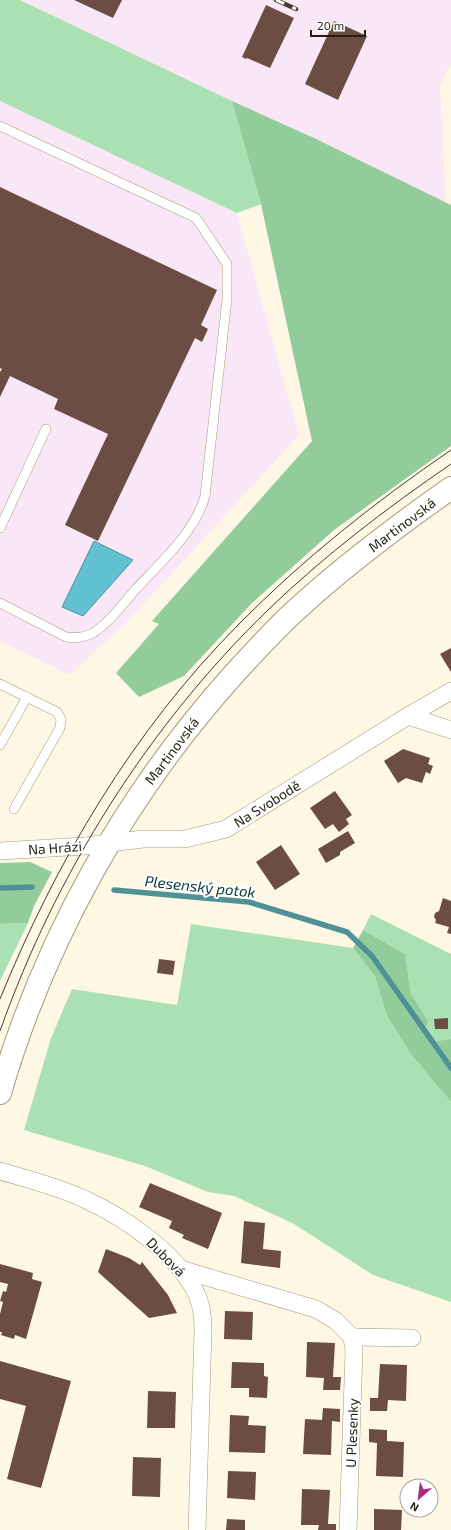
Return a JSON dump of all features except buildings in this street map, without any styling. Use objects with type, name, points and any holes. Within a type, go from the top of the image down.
[{"type":"street","name":"Martinovská","points":[[0,1093],[17,1039],[44,972],[85,886],[109,844],[145,787],[190,725],[267,638],[340,570],[451,488]]},
{"type":"street","name":"Na Svobodě","points":[[109,844],[143,839],[185,839],[226,829],[451,691]]},
{"type":"street","points":[[408,716],[451,730]]},
{"type":"street","name":"Na Hrázi","points":[[0,851],[109,844]]},
{"type":"street","name":"Dubová","points":[[0,1171],[83,1198],[118,1216],[162,1250],[190,1282],[202,1310],[204,1330],[196,1530]]},
{"type":"street","points":[[180,1269],[316,1309],[336,1321],[352,1337],[412,1338]]},
{"type":"street","name":"U Plesenky","points":[[348,1530],[354,1351],[352,1337]]},
{"type":"lane","points":[[0,126],[196,218],[226,264],[227,299],[205,496],[199,513],[179,541],[106,623],[86,636],[75,638],[66,637],[0,603]]},
{"type":"lane","points":[[0,528],[46,429]]},
{"type":"lane","points":[[0,684],[57,712],[61,719],[60,728],[14,809]]},
{"type":"lane","points":[[0,745],[27,697]]},
{"type":"shaded area","points":[[20,0],[451,0],[451,63],[440,86],[446,203],[314,138],[232,101]]},
{"type":"shaded area","points":[[0,101],[237,213],[299,435],[128,621],[70,675],[0,641]]},
{"type":"green space","points":[[0,0],[20,0],[232,101],[261,204],[237,213],[0,101]]},
{"type":"green space","points":[[232,101],[314,138],[451,205],[451,446],[334,530],[252,603],[184,676],[139,697],[116,673],[159,624],[152,621],[312,441],[261,204]]},
{"type":"green space","points":[[30,862],[52,872],[34,906],[28,923],[0,924],[0,863]]},
{"type":"green space","points":[[371,914],[451,954],[451,1039],[436,1041],[426,1027],[428,1020],[411,994],[405,954],[363,930]]},
{"type":"green space","points":[[28,923],[0,981],[0,924]]},
{"type":"green space","points":[[191,924],[353,948],[375,976],[386,1014],[410,1053],[451,1102],[451,1302],[373,1275],[294,1224],[234,1196],[208,1192],[145,1166],[24,1130],[51,1038],[72,989],[177,1005]]},
{"type":"green space","points":[[363,930],[405,954],[411,994],[428,1020],[426,1027],[436,1041],[451,1039],[451,1102],[410,1053],[386,1014],[375,976],[353,948]]},
{"type":"water","points":[[94,541],[133,560],[83,616],[62,607]]},
{"type":"waterway","name":"Plesenský potok","points":[[0,888],[32,887]]},
{"type":"waterway","name":"Plesenský potok","points":[[114,890],[249,902],[347,932],[372,956],[451,1068]]},
{"type":"tram line","points":[[0,999],[46,897],[72,848],[131,754],[164,709],[200,666],[238,625],[288,577],[340,532],[451,450]]},
{"type":"tram line","points":[[0,1031],[23,972],[49,915],[78,859],[110,805],[145,752],[184,702],[225,654],[290,589],[357,533],[451,464]]},
{"type":"railway","points":[[276,0],[296,9]]}]
